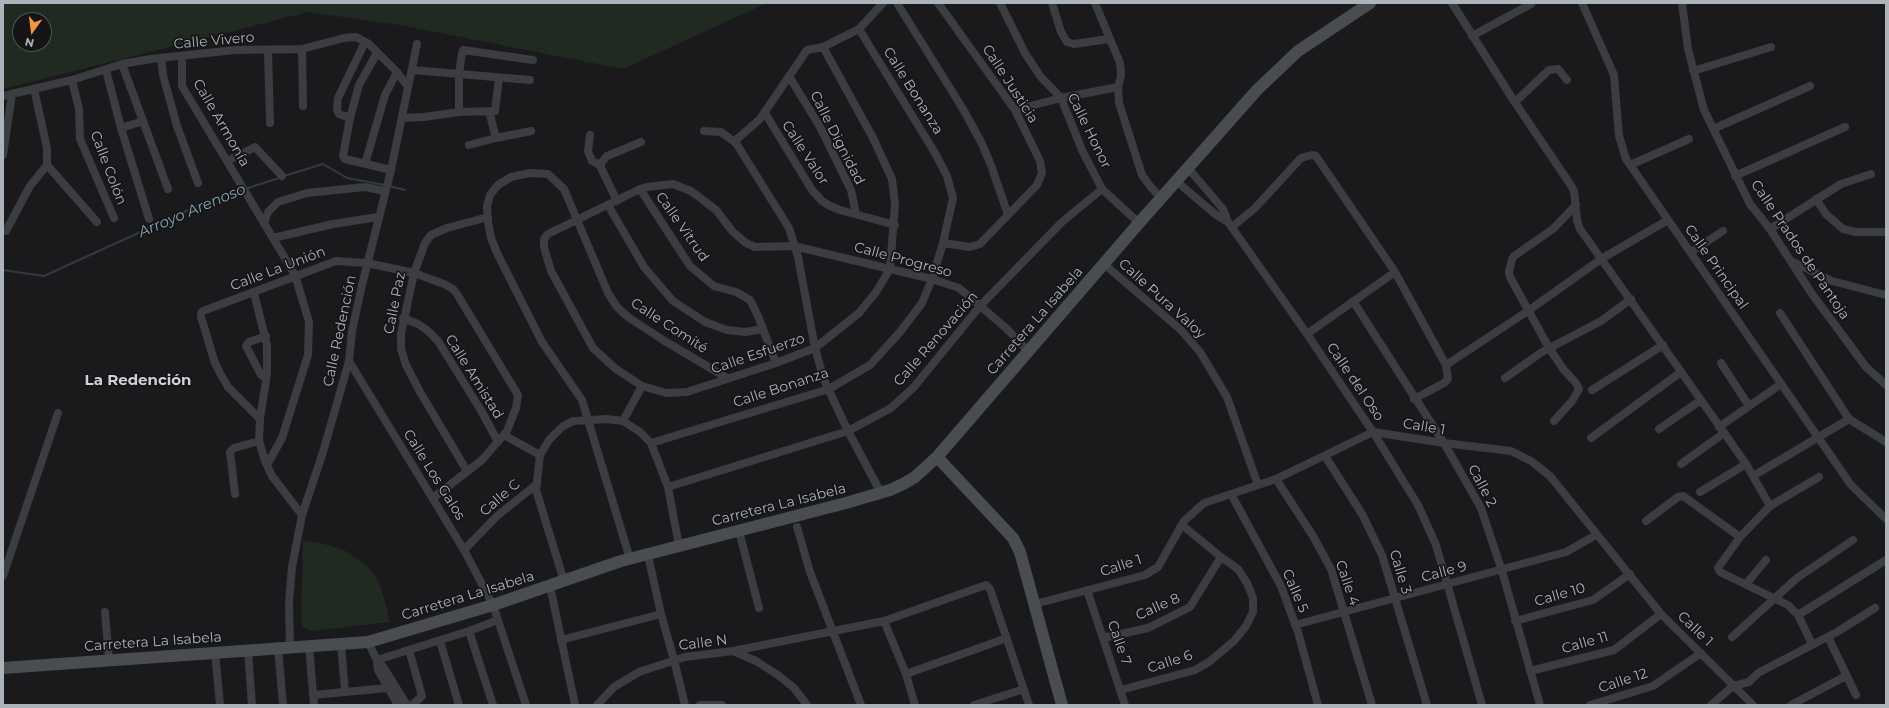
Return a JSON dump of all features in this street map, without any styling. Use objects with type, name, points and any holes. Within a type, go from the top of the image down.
[{"type":"main road","name":"Carretera La Isabela","points":[[3,668],[368,642],[493,605],[630,559],[881,493],[915,477],[937,457],[1139,223],[1257,90],[1298,51],[1370,3]]},
{"type":"main road","points":[[937,457],[1013,538],[1020,552],[1062,705]]},
{"type":"street","points":[[736,143],[737,139],[765,113],[806,50],[823,48],[859,29],[883,3]]},
{"type":"street","points":[[897,3],[982,142],[1008,216]]},
{"type":"street","name":"Calle Justicia","points":[[938,3],[1015,110],[1040,161],[1042,173],[1037,185],[980,244],[970,247],[943,243]]},
{"type":"street","name":"Calle Honor","points":[[1000,3],[1025,53],[1040,76],[1061,98],[1082,150],[1102,189],[1139,223]]},
{"type":"street","points":[[1052,3],[1061,32],[1067,42],[1074,44],[1109,39]]},
{"type":"street","points":[[1095,3],[1120,63],[1121,76],[1118,87],[1119,103],[1142,175],[1161,198]]},
{"type":"street","points":[[1452,3],[1574,191],[1580,229],[1631,299],[1746,464],[1770,506]]},
{"type":"street","name":"Calle Principal","points":[[1582,3],[1614,75],[1619,136],[1626,159],[1851,485],[1886,519]]},
{"type":"street","name":"Calle Prados de Pantoja","points":[[1682,3],[1688,49],[1704,110],[1735,176],[1750,204],[1770,229],[1812,294],[1866,367],[1886,385]]},
{"type":"street","points":[[1472,36],[1531,4]]},
{"type":"street","name":"Calle Bonanza","points":[[651,443],[828,389],[870,365],[900,332],[922,303],[932,279],[943,243],[953,198],[947,176],[935,153],[859,29]]},
{"type":"street","name":"Calle Vivero","points":[[3,96],[72,80],[122,64],[235,50],[312,48],[344,38],[356,37],[365,42],[397,72],[408,88]]},
{"type":"street","points":[[350,118],[338,114],[338,98],[365,42]]},
{"type":"street","name":"Calle Redención","points":[[290,647],[289,602],[292,567],[302,515],[324,452],[349,361],[352,331],[378,217],[390,173],[417,44]]},
{"type":"street","points":[[1693,71],[1771,47]]},
{"type":"street","name":"Calle Esfuerzo","points":[[544,239],[544,247],[551,272],[593,348],[616,369],[642,386],[666,393],[688,392],[776,363],[815,348],[859,313],[876,292],[890,269],[895,225],[895,204],[892,179],[885,161],[823,48]]},
{"type":"street","points":[[302,49],[303,106]]},
{"type":"street","points":[[459,112],[459,74],[462,52],[465,49],[533,60]]},
{"type":"street","points":[[268,50],[270,123]]},
{"type":"street","points":[[377,53],[359,85],[350,118],[343,158],[390,173]]},
{"type":"street","name":"Calle Armonía","points":[[182,56],[182,86],[295,275],[308,322],[308,355],[282,438],[267,465]]},
{"type":"street","points":[[161,58],[163,75],[177,126],[198,182]]},
{"type":"street","points":[[122,64],[168,189]]},
{"type":"street","points":[[1515,102],[1549,70],[1558,69],[1567,80]]},
{"type":"street","points":[[106,70],[121,128],[149,219]]},
{"type":"street","points":[[412,70],[530,80]]},
{"type":"street","points":[[365,164],[385,95],[397,72]]},
{"type":"street","name":"Calle Dignidad","points":[[789,76],[820,127],[839,165],[851,190],[856,214]]},
{"type":"street","points":[[402,118],[496,110],[499,78]]},
{"type":"street","name":"Calle Colón","points":[[72,80],[79,109],[80,139],[114,218]]},
{"type":"street","points":[[1713,129],[1810,86]]},
{"type":"street","points":[[1015,110],[1061,98],[1118,87]]},
{"type":"street","points":[[6,231],[30,186],[47,165],[47,148],[34,89]]},
{"type":"street","points":[[3,155],[12,94]]},
{"type":"street","points":[[489,111],[496,138]]},
{"type":"street","name":"Calle Valor","points":[[765,113],[812,190],[830,206],[895,225]]},
{"type":"street","points":[[121,128],[143,121]]},
{"type":"street","points":[[1735,176],[1845,127]]},
{"type":"street","points":[[469,145],[531,131]]},
{"type":"street","points":[[704,131],[721,132],[736,143],[789,228],[798,257],[815,348],[828,389],[848,431],[881,493]]},
{"type":"street","points":[[590,135],[588,151],[592,161],[600,165],[617,201]]},
{"type":"street","points":[[1630,165],[1689,139]]},
{"type":"street","points":[[600,165],[607,156],[641,142]]},
{"type":"street","points":[[227,161],[255,147],[282,176]]},
{"type":"street","points":[[1230,224],[1255,208],[1301,158],[1312,155],[1320,160],[1396,272],[1446,365],[1448,379],[1444,383],[1414,399]]},
{"type":"street","points":[[47,165],[97,222]]},
{"type":"street","name":"Calle del Oso","points":[[1188,168],[1223,209],[1230,224],[1373,432],[1418,505],[1436,545],[1482,705]]},
{"type":"street","name":"Calle Comité","points":[[630,559],[582,400],[542,342],[497,253],[491,238],[487,206],[490,195],[498,185],[511,177],[530,173],[548,174],[564,189],[608,293],[617,307],[628,317],[663,340],[727,378]]},
{"type":"street","points":[[1770,229],[1841,184],[1871,174]]},
{"type":"street","name":"Calle del Oso","points":[[1176,181],[1215,214],[1230,224]]},
{"type":"street","name":"Calle Progreso","points":[[544,239],[548,234],[647,186],[673,184],[691,191],[716,210],[733,232],[746,243],[755,247],[794,246],[932,279],[959,288],[1029,352]]},
{"type":"street","points":[[264,223],[268,212],[278,202],[308,194],[365,187],[386,189]]},
{"type":"street","name":"Calle Vitrud","points":[[640,189],[690,266],[714,286],[736,292],[750,300],[776,363]]},
{"type":"street","name":"Calle Renovación","points":[[668,487],[848,431],[891,408],[914,387],[980,306],[1062,222],[1102,189]]},
{"type":"street","points":[[1816,199],[1826,214],[1843,229],[1855,232],[1886,232]]},
{"type":"street","points":[[608,205],[644,267],[673,301],[705,322],[727,330],[745,332],[763,329]]},
{"type":"street","points":[[1554,421],[1572,401],[1579,389],[1549,348],[1509,275],[1512,260],[1553,229],[1576,205]]},
{"type":"street","points":[[273,238],[333,224],[378,217]]},
{"type":"street","name":"Calle Paz","points":[[467,471],[420,392],[406,365],[401,349],[403,318],[414,273],[425,243],[431,235],[463,223],[488,217]]},
{"type":"street","points":[[1446,365],[1528,311],[1601,259],[1668,220]]},
{"type":"street","points":[[1691,252],[1723,231]]},
{"type":"street","name":"Calle La Unión","points":[[260,419],[228,387],[220,373],[215,363],[201,313],[254,293],[295,275],[336,261],[367,263],[414,273],[453,289],[516,389],[518,395],[516,408],[504,435],[482,460],[432,498]]},
{"type":"street","points":[[1791,261],[1832,281],[1886,295]]},
{"type":"street","name":"Calle Pura Valoy","points":[[1104,264],[1181,330],[1200,352],[1227,397],[1258,485]]},
{"type":"street","points":[[1307,334],[1353,300],[1396,272]]},
{"type":"street","points":[[254,293],[266,336],[268,361],[260,419],[259,440],[272,476],[302,515]]},
{"type":"street","points":[[1504,378],[1549,348],[1588,328],[1631,299]]},
{"type":"street","name":"Calle 2","points":[[1353,300],[1414,399],[1444,443],[1481,508],[1502,571],[1515,622],[1540,705]]},
{"type":"street","points":[[1780,313],[1849,419],[1886,442]]},
{"type":"street","name":"Calle Amistad","points":[[403,318],[418,324],[427,330],[438,341],[482,412],[498,442]]},
{"type":"street","points":[[266,336],[249,342],[246,346],[262,375],[266,378]]},
{"type":"street","points":[[1592,390],[1663,345]]},
{"type":"street","name":"Calle Los Galos","points":[[349,361],[464,550],[493,605],[526,705]]},
{"type":"street","points":[[1721,363],[1749,406]]},
{"type":"street","points":[[1591,438],[1682,372]]},
{"type":"street","points":[[1680,464],[1749,406],[1781,384]]},
{"type":"street","points":[[623,421],[642,386]]},
{"type":"street","points":[[1659,429],[1701,400]]},
{"type":"street","points":[[3,576],[58,413]]},
{"type":"street","points":[[564,581],[543,518],[536,490],[540,455],[549,440],[562,427],[573,421],[607,419],[623,421],[640,432],[651,443],[668,487],[679,546]]},
{"type":"street","points":[[1753,476],[1849,419]]},
{"type":"street","name":"Calle 1","points":[[1034,604],[1145,575],[1158,567],[1182,524],[1204,503],[1276,479],[1373,432],[1444,443],[1511,451],[1531,461],[1550,476],[1661,614],[1753,705]]},
{"type":"street","name":"Calle Amistad","points":[[504,435],[540,455]]},
{"type":"street","points":[[235,494],[230,452],[234,448],[259,440]]},
{"type":"street","name":"Calle 3","points":[[1325,456],[1362,514],[1382,555],[1428,705]]},
{"type":"street","points":[[1700,492],[1746,464]]},
{"type":"street","points":[[1812,644],[1798,615],[1788,605],[1718,570],[1718,568],[1740,537],[1770,506],[1819,477]]},
{"type":"street","name":"Calle 4","points":[[1276,479],[1313,536],[1331,569],[1372,705]]},
{"type":"street","name":"Calle C","points":[[464,550],[498,516],[537,484]]},
{"type":"street","name":"Calle 5","points":[[1231,494],[1281,586],[1295,626],[1318,705]]},
{"type":"street","points":[[1646,521],[1678,497],[1683,496],[1740,537]]},
{"type":"street","name":"Calle 6","points":[[1121,690],[1195,670],[1221,654],[1246,626],[1253,612],[1253,598],[1247,583],[1238,569],[1220,557],[1182,524]]},
{"type":"street","points":[[797,527],[810,572],[861,705]]},
{"type":"street","points":[[739,531],[759,608]]},
{"type":"street","name":"Calle 9","points":[[1295,626],[1344,611],[1502,571],[1566,552],[1596,535]]},
{"type":"street","points":[[1732,637],[1804,572],[1853,540]]},
{"type":"street","points":[[648,555],[661,614],[685,705]]},
{"type":"street","name":"Calle 8","points":[[1103,638],[1148,628],[1190,607],[1220,557]]},
{"type":"street","points":[[1746,584],[1766,560]]},
{"type":"street","points":[[1798,615],[1886,560]]},
{"type":"street","name":"Calle 10","points":[[1515,622],[1593,600],[1630,574]]},
{"type":"street","points":[[550,586],[575,705]]},
{"type":"street","points":[[733,651],[884,621],[986,586],[990,589],[1029,705]]},
{"type":"street","name":"Calle 7","points":[[1087,590],[1125,705]]},
{"type":"street","points":[[1712,705],[1733,686],[1749,682],[1758,673],[1828,637],[1875,608]]},
{"type":"street","points":[[105,612],[109,660]]},
{"type":"street","points":[[561,640],[661,614]]},
{"type":"street","name":"Calle 11","points":[[1530,671],[1614,650],[1661,614]]},
{"type":"street","points":[[377,660],[469,631],[498,620]]},
{"type":"street","points":[[884,621],[906,674],[915,705]]},
{"type":"street","points":[[469,631],[494,705]]},
{"type":"street","points":[[1828,637],[1856,695]]},
{"type":"street","points":[[906,674],[1007,638]]},
{"type":"street","points":[[440,640],[460,705]]},
{"type":"street","points":[[368,642],[377,660],[384,668],[407,705]]},
{"type":"street","points":[[340,644],[345,692]]},
{"type":"street","points":[[309,646],[314,705]]},
{"type":"street","points":[[278,648],[283,705]]},
{"type":"street","points":[[409,650],[422,696],[412,705]]},
{"type":"street","points":[[248,651],[252,705]]},
{"type":"street","name":"Calle N","points":[[597,705],[614,687],[632,676],[674,660],[708,653],[733,651],[756,661],[778,676],[794,688],[807,705]]},
{"type":"street","points":[[215,653],[220,705]]},
{"type":"street","name":"Calle 12","points":[[1590,705],[1653,686],[1701,653]]},
{"type":"street","points":[[377,660],[378,670],[398,705]]},
{"type":"street","points":[[1790,705],[1846,676]]},
{"type":"street","points":[[313,695],[388,688]]},
{"type":"street","points":[[974,705],[1024,689]]},
{"type":"street","points":[[700,705],[722,705]]},
{"type":"shaded area","points":[[3,3],[767,3],[623,69],[400,25],[308,12],[3,89]]},
{"type":"shaded area","points":[[303,541],[317,542],[344,550],[369,568],[379,582],[387,609],[389,622],[311,631],[303,627],[301,622]]},
{"type":"waterway","name":"Arroyo Arenoso","points":[[284,176],[323,164],[347,178],[385,185]]},
{"type":"waterway","name":"Arroyo Arenoso","points":[[245,189],[279,178]]},
{"type":"waterway","name":"Arroyo Arenoso","points":[[389,186],[405,190]]},
{"type":"waterway","name":"Arroyo Arenoso","points":[[3,270],[44,276],[215,198],[241,190]]},
{"type":"district","name":"La Redención","points":[[138,381]]}]
